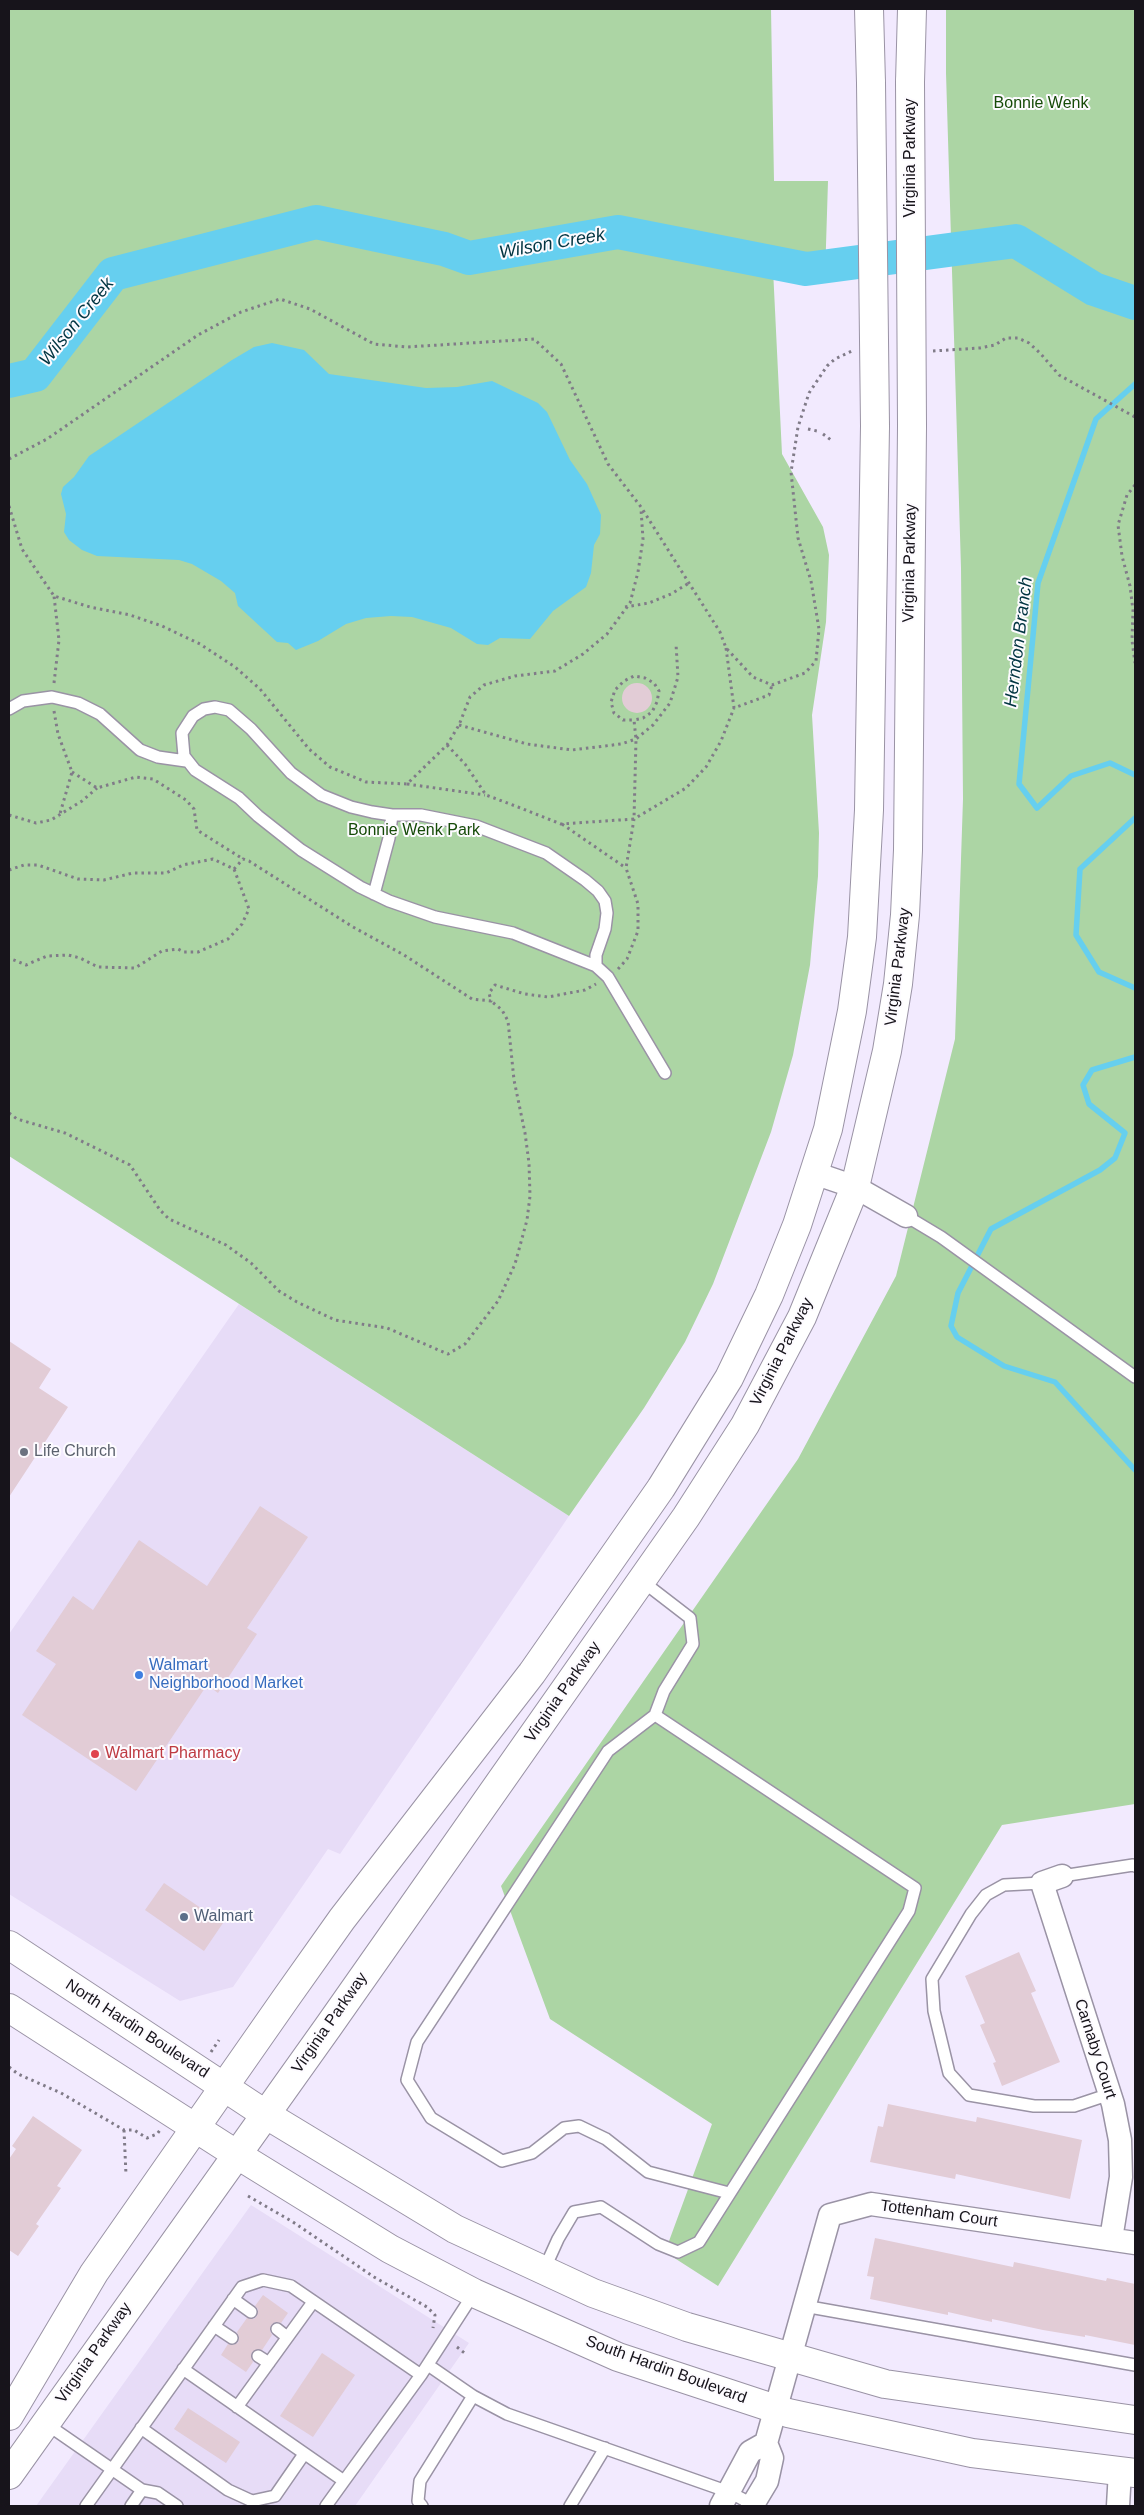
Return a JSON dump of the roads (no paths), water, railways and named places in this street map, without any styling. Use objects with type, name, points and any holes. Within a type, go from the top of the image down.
[{"type":"main road","points":[[9,2416],[94,2273],[196,2126],[342,1919],[532,1673],[661,1488],[730,1378],[770,1295],[797,1225],[828,1129],[840,1076],[852,1011],[862,937],[869,810],[875,426],[869,9]]},
{"type":"main road","name":"Virginia Parkway","points":[[9,2475],[642,1581],[745,1425],[802,1317],[856,1186],[887,1051],[898,984],[905,916],[908,850],[912,426],[910,82],[912,9]]},
{"type":"main road","points":[[610,1559],[642,1581]]},
{"type":"main road","name":"North Hardin Boulevard","points":[[9,1945],[265,2114]]},
{"type":"main road","points":[[9,2008],[196,2126],[236,2154]]},
{"type":"main road","points":[[265,2114],[455,2229],[593,2293],[687,2327],[885,2384],[1135,2420]]},
{"type":"main road","name":"South Hardin Boulevard","points":[[236,2154],[390,2249],[474,2294],[618,2357],[775,2409],[972,2453],[1128,2472]]},
{"type":"street","points":[[814,1173],[856,1186],[906,1216]]},
{"type":"street","name":"Carnaby Court","points":[[1052,1880],[1117,2122],[1122,2158],[1119,2196],[1111,2239]]},
{"type":"street","name":"Tottenham Court","points":[[766,2443],[830,2215],[871,2204],[1135,2243]]},
{"type":"street","points":[[725,2499],[750,2452],[766,2443],[772,2458],[768,2481],[753,2506]]},
{"type":"street","points":[[1118,2506],[1128,2472]]},
{"type":"lane","points":[[9,709],[23,701],[52,697],[78,703],[100,714],[140,750],[158,757],[186,761]]},
{"type":"lane","points":[[596,966],[596,955],[605,929],[607,913],[605,901],[598,891],[585,880],[546,853],[476,826],[421,815],[392,815],[351,807],[320,795],[291,773],[251,729],[228,710],[215,707],[204,709],[188,722],[182,733],[181,748],[186,761],[203,777],[239,798],[258,816],[301,850],[374,894],[435,917],[513,933],[596,966],[608,977],[666,1073]]},
{"type":"lane","points":[[374,894],[389,838],[392,815]]},
{"type":"lane","points":[[906,1216],[941,1237],[1135,1377]]},
{"type":"lane","points":[[642,1581],[690,1618],[693,1644],[664,1691],[655,1715],[608,1750],[417,2042],[407,2080],[430,2118],[502,2161],[532,2153],[564,2128],[579,2126],[606,2139],[648,2172],[729,2193]]},
{"type":"lane","points":[[544,2270],[558,2239],[574,2212],[601,2207],[658,2244],[678,2252],[699,2242],[909,1911],[915,1888],[655,1715]]},
{"type":"lane","points":[[1110,2094],[1074,2106],[1034,2106],[970,2095],[949,2073],[934,2011],[932,1979],[971,1914],[986,1895],[1004,1885],[1052,1880],[1135,1866]]},
{"type":"lane","points":[[86,2506],[242,2287],[263,2280],[290,2286],[421,2375]]},
{"type":"lane","points":[[326,2506],[428,2365],[474,2294]]},
{"type":"lane","points":[[233,2300],[251,2312]]},
{"type":"lane","points":[[237,2407],[313,2302]]},
{"type":"lane","points":[[804,2306],[1135,2365]]},
{"type":"lane","points":[[214,2326],[232,2338]]},
{"type":"lane","points":[[277,2329],[287,2337]]},
{"type":"lane","points":[[258,2356],[269,2363]]},
{"type":"lane","points":[[428,2365],[473,2396],[515,2417],[605,2448],[725,2499],[753,2506]]},
{"type":"lane","points":[[183,2369],[344,2481]]},
{"type":"lane","points":[[422,2506],[418,2501],[420,2481],[473,2396]]},
{"type":"lane","points":[[45,2423],[142,2490],[158,2493],[177,2506]]},
{"type":"lane","points":[[141,2428],[228,2490],[252,2501],[275,2496],[304,2454]]},
{"type":"lane","points":[[570,2506],[605,2448]]},
{"type":"lane","points":[[131,2506],[142,2490]]},
{"type":"water","points":[[272,343],[304,350],[329,374],[426,388],[457,387],[492,381],[538,403],[547,412],[570,460],[587,484],[601,515],[600,534],[594,545],[591,573],[586,587],[553,611],[530,639],[500,638],[488,645],[477,644],[451,628],[412,617],[391,616],[366,618],[346,624],[318,641],[296,650],[288,643],[277,642],[238,606],[235,593],[221,581],[192,564],[179,560],[97,556],[82,550],[69,540],[64,532],[66,514],[61,494],[63,487],[74,477],[89,456],[232,360],[254,347]]},
{"type":"waterway","name":"Wilson Creek","points":[[9,381],[35,375],[113,274],[316,222],[444,249],[469,258],[618,232],[806,269],[1016,241],[1094,289],[1135,303]]},
{"type":"waterway","name":"Herndon Branch","points":[[1135,384],[1096,419],[1038,583],[1019,784],[1037,808],[1071,776],[1110,763],[1135,775]]},
{"type":"waterway","name":"Herndon Branch","points":[[1135,818],[1080,869],[1076,935],[1099,972],[1135,988]]},
{"type":"waterway","name":"Herndon Branch","points":[[1135,1057],[1092,1070],[1083,1085],[1089,1104],[1125,1133],[1115,1158],[1100,1170],[991,1229],[958,1293],[951,1326],[957,1337],[1004,1366],[1055,1382],[1135,1470]]},
{"type":"place","name":"Life Church","points":[[24,1452]]},
{"type":"place","name":"Walmart Neighborhood Market","points":[[139,1675]]},
{"type":"place","name":"Walmart Pharmacy","points":[[95,1754]]},
{"type":"place","name":"Walmart","points":[[184,1917]]},
{"type":"park label","name":"Bonnie Wenk","points":[[1041,104]]},
{"type":"park label","name":"Bonnie Wenk Park","points":[[414,831]]}]
